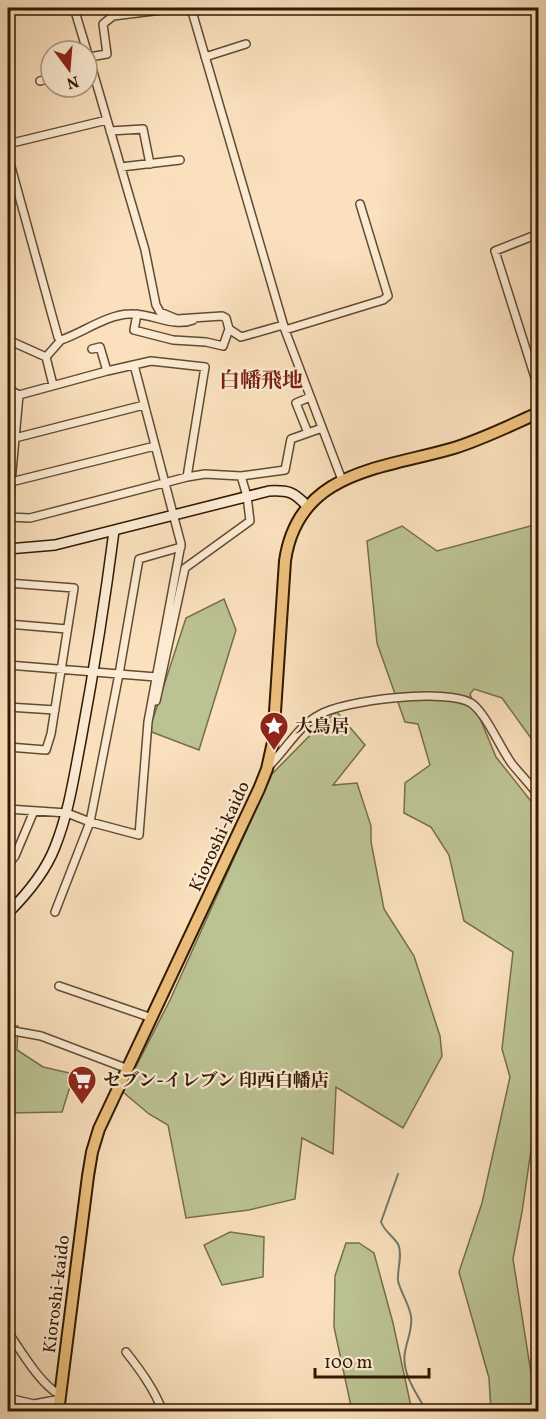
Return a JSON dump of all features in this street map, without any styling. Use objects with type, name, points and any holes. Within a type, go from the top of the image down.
[{"type":"main road","name":"Kioroshi-kaido","points":[[58,1412],[92,1152],[99,1130],[267,769],[273,742],[287,548],[291,533],[307,506],[318,495],[342,480],[455,447],[538,413]]},
{"type":"street","points":[[74,8],[84,39]]},
{"type":"street","points":[[99,54],[107,54],[104,24],[112,12],[178,8]]},
{"type":"street","points":[[190,8],[284,327],[342,480]]},
{"type":"street","points":[[205,57],[246,44]]},
{"type":"street","points":[[99,97],[145,250],[156,305],[160,312],[177,319],[222,316],[226,318],[230,329],[241,337],[383,300],[388,296],[360,204]]},
{"type":"street","points":[[8,144],[107,120]]},
{"type":"street","points":[[110,132],[143,129],[150,164]]},
{"type":"street","points":[[8,156],[22,214],[58,337],[61,340]]},
{"type":"street","points":[[121,167],[180,160]]},
{"type":"street","points":[[538,234],[495,251],[538,387]]},
{"type":"street","points":[[137,314],[134,330],[173,340],[206,342],[223,346],[230,329]]},
{"type":"street","points":[[46,357],[61,340],[113,318],[137,314],[183,324],[198,318]]},
{"type":"street","points":[[8,340],[46,357]]},
{"type":"street","points":[[92,349],[100,347],[107,371]]},
{"type":"street","points":[[46,357],[53,385]]},
{"type":"street","points":[[8,389],[19,395],[151,361],[205,367],[187,477]]},
{"type":"street","points":[[8,809],[67,813],[139,836],[150,713],[181,547],[134,365]]},
{"type":"street","points":[[19,395],[8,517],[30,518],[187,477],[205,474],[241,476],[285,470],[291,439],[322,428]]},
{"type":"street","points":[[308,433],[297,403],[310,397]]},
{"type":"street","points":[[15,438],[144,405]]},
{"type":"street","points":[[11,482],[155,446]]},
{"type":"street","points":[[150,713],[154,711],[185,568],[250,521],[247,496],[241,476]]},
{"type":"street","points":[[8,549],[55,546],[269,490],[283,490],[296,494],[307,506]]},
{"type":"street","points":[[8,914],[32,887],[44,869],[67,813],[94,672],[114,531]]},
{"type":"street","points":[[55,912],[90,822],[120,674],[139,559],[181,547]]},
{"type":"street","points":[[8,583],[74,588],[51,734],[46,750],[8,747]]},
{"type":"street","points":[[8,624],[67,629]]},
{"type":"street","points":[[8,665],[156,677]]},
{"type":"street","points":[[267,769],[301,729],[319,715],[345,705],[415,696],[445,696],[471,703],[484,717],[511,763],[538,795]]},
{"type":"street","points":[[8,707],[55,710]]},
{"type":"street","points":[[8,865],[34,811]]},
{"type":"street","points":[[59,986],[152,1017]]},
{"type":"street","points":[[8,1030],[41,1036],[128,1070]]},
{"type":"street","points":[[8,1332],[40,1377],[60,1397]]},
{"type":"street","points":[[126,1352],[146,1378],[163,1412]]},
{"type":"street","points":[[8,1398],[34,1404],[60,1397]]},
{"type":"green space","points":[[538,524],[538,748],[502,698],[474,689],[470,694],[496,757],[538,810],[538,1102],[513,1259],[537,1411],[491,1411],[489,1378],[459,1272],[482,1203],[510,1077],[502,1049],[513,952],[464,921],[449,855],[431,827],[404,813],[405,783],[430,765],[418,724],[405,722],[377,643],[367,541],[402,526],[437,551]]},
{"type":"green space","points":[[224,599],[236,630],[199,750],[149,731],[186,618]]},
{"type":"green space","points":[[337,712],[365,745],[333,785],[357,783],[371,826],[371,842],[384,909],[414,956],[440,1036],[442,1056],[403,1128],[336,1087],[333,1154],[302,1138],[295,1199],[249,1210],[186,1218],[168,1125],[149,1114],[123,1092],[170,1000],[272,774],[323,722]]},
{"type":"green space","points":[[8,1026],[18,1026],[17,1050],[43,1067],[74,1074],[62,1112],[8,1113]]},
{"type":"green space","points":[[230,1232],[264,1237],[263,1277],[222,1285],[204,1245]]},
{"type":"green space","points":[[346,1243],[359,1243],[374,1253],[393,1323],[412,1411],[352,1411],[334,1327],[335,1276]]},
{"type":"waterway","points":[[398,1174],[381,1222],[399,1248],[398,1281],[411,1316],[411,1330],[404,1360],[405,1368],[427,1412]]},
{"type":"place","name":"大鳥居","points":[[274,752]]},
{"type":"place","name":"セブン-イレブン 印西白幡店","points":[[82,1106]]},
{"type":"district","name":"白幡飛地","points":[[261,380]]}]
